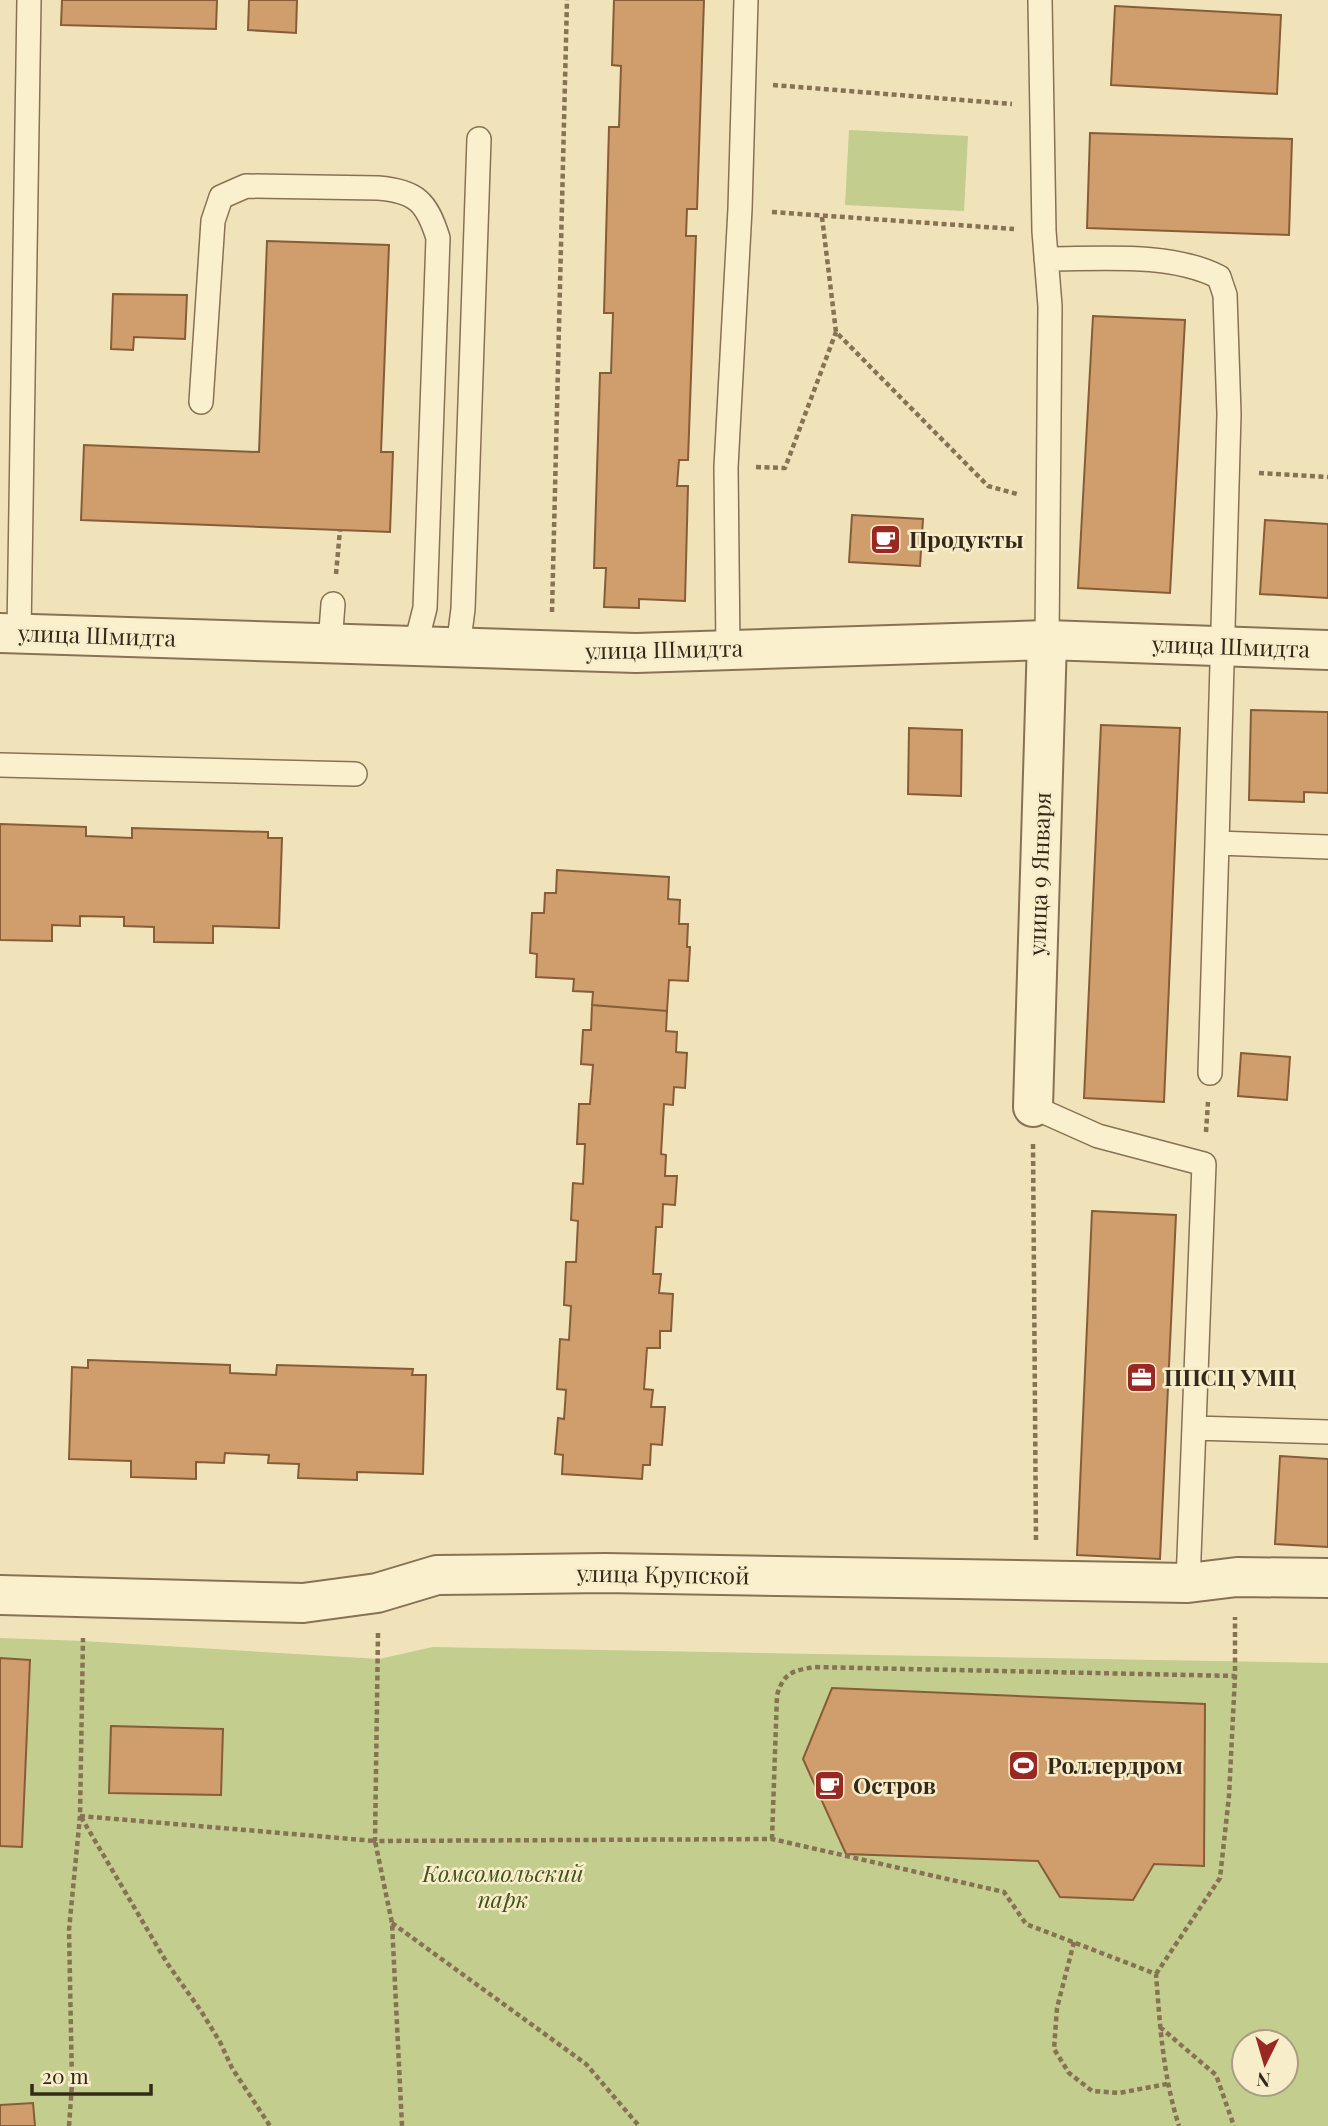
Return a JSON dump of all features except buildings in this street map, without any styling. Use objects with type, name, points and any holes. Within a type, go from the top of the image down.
[{"type":"street","name":"улица Шмидта","points":[[9,633],[551,652],[636,653],[1047,640],[1328,650]]},
{"type":"street","name":"улица 9 Января","points":[[1033,1107],[1047,640]]},
{"type":"street","name":"улица Крупской","points":[[0,1595],[303,1603],[377,1593],[438,1575],[605,1573],[1188,1583],[1237,1577],[1328,1578]]},
{"type":"lane","points":[[9,633],[29,0]]},
{"type":"lane","points":[[728,649],[726,467],[740,209],[746,0]]},
{"type":"lane","points":[[1040,0],[1044,231],[1049,306],[1047,640]]},
{"type":"lane","points":[[458,648],[463,609],[479,139]]},
{"type":"lane","points":[[201,402],[214,222],[221,197],[246,186],[398,189],[416,197],[431,215],[438,238],[425,608],[415,647]]},
{"type":"lane","points":[[1046,259],[1140,260],[1200,267],[1219,277],[1225,295],[1228,471],[1210,1073]]},
{"type":"lane","points":[[330,644],[334,604]]},
{"type":"lane","points":[[0,765],[355,774]]},
{"type":"lane","points":[[1217,843],[1328,847]]},
{"type":"lane","points":[[1033,1107],[1098,1136],[1204,1164],[1188,1583]]},
{"type":"lane","points":[[1194,1428],[1328,1432]]},
{"type":"path","points":[[551,652],[567,0]]},
{"type":"path","points":[[745,83],[1043,106]]},
{"type":"path","points":[[740,209],[1044,231]]},
{"type":"path","points":[[726,467],[785,468],[836,332],[822,217]]},
{"type":"path","points":[[836,332],[988,486],[1048,503]]},
{"type":"path","points":[[1228,471],[1328,477]]},
{"type":"path","points":[[334,604],[340,530]]},
{"type":"path","points":[[1204,1164],[1210,1073]]},
{"type":"path","points":[[1033,1107],[1036,1581]]},
{"type":"path","points":[[1179,2126],[1167,2084],[1156,1974],[1220,1878],[1229,1796],[1237,1577]]},
{"type":"path","points":[[377,1593],[379,1659],[375,1841],[392,1923],[402,2126]]},
{"type":"path","points":[[69,2126],[72,2084],[69,1930],[80,1816],[85,1599]]},
{"type":"path","points":[[772,1839],[777,1695],[781,1682],[793,1671],[814,1667],[1235,1676]]},
{"type":"path","points":[[80,1816],[375,1841],[772,1839],[1004,1892],[1026,1924],[1156,1974]]},
{"type":"path","points":[[80,1816],[167,1963],[220,2042],[232,2068],[270,2126]]},
{"type":"path","points":[[392,1923],[586,2064],[639,2126]]},
{"type":"path","points":[[1074,1942],[1056,2008],[1054,2049],[1069,2073],[1092,2091],[1119,2093],[1167,2084]]},
{"type":"path","points":[[1160,2027],[1216,2075],[1234,2126]]},
{"type":"green space","points":[[849,130],[968,136],[964,211],[845,205]]},
{"type":"green space","name":"Комсомольский парк","points":[[0,1638],[379,1659],[433,1647],[1328,1663],[1328,2126],[0,2126]]},
{"type":"place","name":"Продукты","points":[[886,540]]},
{"type":"place","name":"ППСЦ УМЦ","points":[[1141,1378]]},
{"type":"place","name":"Роллердром","points":[[1024,1766]]},
{"type":"place","name":"Остров","points":[[830,1786]]}]
